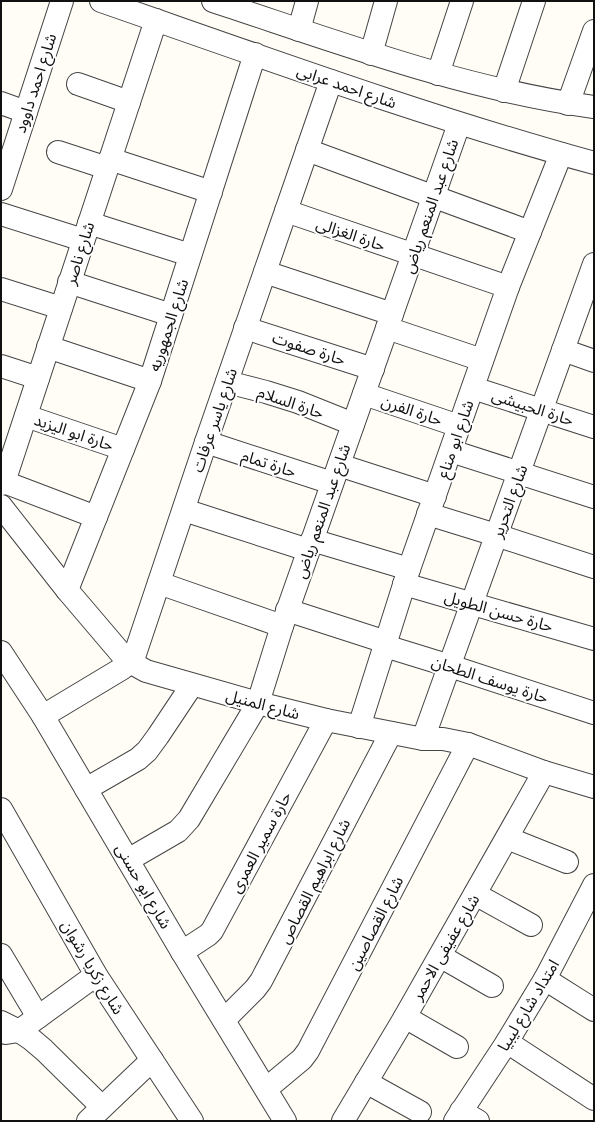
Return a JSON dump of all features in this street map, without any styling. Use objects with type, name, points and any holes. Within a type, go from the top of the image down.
[{"type":"street","name":"شارع احمد داوود","points":[[1,188],[62,1]]},
{"type":"street","name":"شارع احمد عرابى","points":[[101,1],[459,124],[594,164]]},
{"type":"street","points":[[212,1],[253,7],[299,30],[438,74],[504,91],[568,104],[594,107]]},
{"type":"street","points":[[299,30],[307,1]]},
{"type":"street","points":[[371,54],[386,1]]},
{"type":"street","points":[[438,74],[462,1]]},
{"type":"street","points":[[504,91],[534,1]]},
{"type":"street","name":"شارع ناصر","points":[[2,483],[26,416],[156,20]]},
{"type":"street","points":[[568,104],[594,31]]},
{"type":"street","name":"شارع الجمهوريه","points":[[67,590],[150,381],[255,54]]},
{"type":"street","name":"شارع ياسر عرفات","points":[[130,662],[135,654],[206,442],[331,81]]},
{"type":"street","points":[[78,84],[129,102]]},
{"type":"street","points":[[1,103],[26,112]]},
{"type":"street","name":"شارع عبد المنعم رياض","points":[[128,860],[178,831],[189,819],[258,703],[310,545],[459,124]]},
{"type":"street","points":[[307,150],[530,232]]},
{"type":"street","points":[[58,152],[211,192]]},
{"type":"street","name":"شارع ابو مناع","points":[[359,727],[406,577],[482,360],[508,287],[561,154]]},
{"type":"street","name":"حارة الغزالى","points":[[286,211],[508,287]]},
{"type":"street","points":[[1,214],[86,231],[190,255]]},
{"type":"street","name":"شارع التحرير","points":[[423,739],[594,264]]},
{"type":"street","points":[[265,272],[482,360]]},
{"type":"street","points":[[69,282],[171,315]]},
{"type":"street","points":[[1,289],[61,308]]},
{"type":"street","name":"حارة صفوت","points":[[245,328],[372,369]]},
{"type":"street","points":[[48,347],[150,381]]},
{"type":"street","points":[[563,350],[594,361]]},
{"type":"street","points":[[1,366],[38,378]]},
{"type":"street","name":"حارة السلام","points":[[227,382],[292,400],[353,424]]},
{"type":"street","name":"حارة الحبيشى","points":[[473,388],[594,427]]},
{"type":"street","name":"حارة الفرن","points":[[364,394],[459,426]]},
{"type":"street","name":"حارة ابو اليزيد","points":[[26,416],[123,449]]},
{"type":"street","name":"حارة تمام","points":[[206,442],[335,474],[432,505],[496,535],[594,567]]},
{"type":"street","points":[[451,451],[594,497]]},
{"type":"street","points":[[2,483],[96,517]]},
{"type":"street","name":"شارع المنيل","points":[[1,506],[67,590],[124,657],[146,671],[258,703],[326,720],[423,739],[443,740],[468,744],[544,772],[594,787]]},
{"type":"street","name":"حارة حسن الطويل","points":[[184,510],[310,545],[406,577],[472,603],[594,639]]},
{"type":"street","name":"حارة يوسف الطحان","points":[[158,583],[385,644],[594,713]]},
{"type":"street","name":"شارع ابو حسنى","points":[[1,652],[43,716],[182,952],[285,1121]]},
{"type":"street","points":[[43,716],[123,668],[130,662]]},
{"type":"street","points":[[86,789],[138,759],[147,751],[192,685]]},
{"type":"street","name":"حارة سمير العمرى","points":[[182,952],[212,931],[326,720]]},
{"type":"street","name":"شارع ابراهيم القصاص","points":[[224,1020],[256,989],[264,977],[391,733]]},
{"type":"street","name":"شارع القصاصين","points":[[266,1089],[302,1059],[308,1051],[468,744]]},
{"type":"street","name":"شارع عفيفى الاحمر","points":[[343,1121],[405,1017],[544,772]]},
{"type":"street","name":"شارع زكريا رشوان","points":[[1,809],[96,975],[192,1121]]},
{"type":"street","points":[[507,838],[567,862]]},
{"type":"street","name":"امتداد شارع ليبيا","points":[[465,1118],[507,1042],[545,979],[586,920],[594,885]]},
{"type":"street","points":[[475,894],[531,925]]},
{"type":"street","points":[[1,955],[38,1017]]},
{"type":"street","points":[[440,956],[492,986]]},
{"type":"street","points":[[7,1029],[38,1017],[96,975]]},
{"type":"street","points":[[545,979],[594,1010]]},
{"type":"street","points":[[405,1017],[457,1047]]},
{"type":"street","points":[[7,1029],[31,1039],[44,1050],[95,1114],[152,1060]]},
{"type":"street","points":[[507,1042],[594,1098]]},
{"type":"street","points":[[366,1082],[420,1112]]}]
